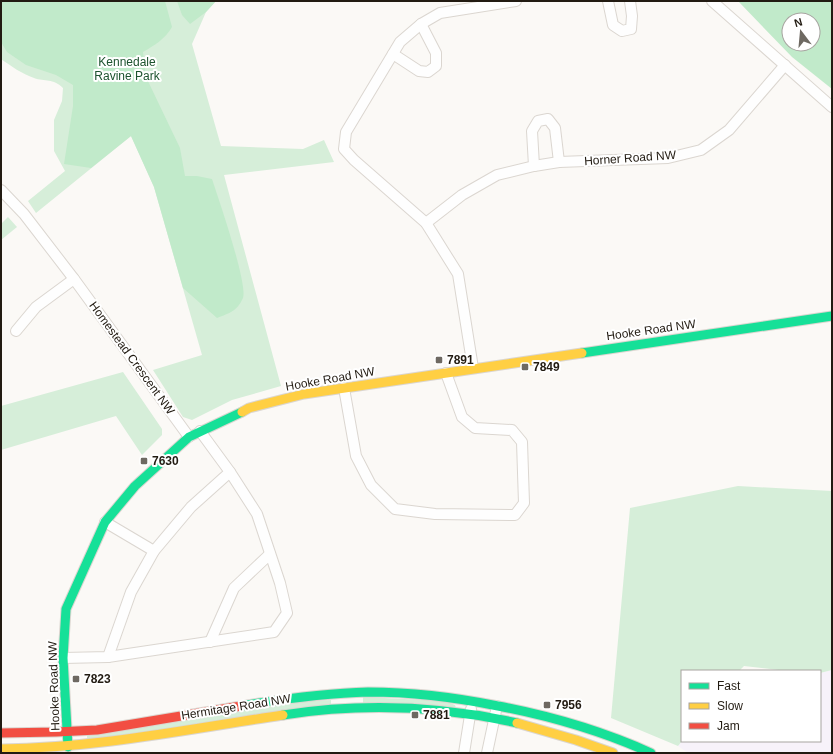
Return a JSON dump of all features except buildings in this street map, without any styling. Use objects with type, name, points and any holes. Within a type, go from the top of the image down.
[{"type":"street","points":[[473,368],[458,274],[426,223],[354,160],[344,149],[346,132],[400,42],[421,24],[440,13],[516,1]]},
{"type":"street","points":[[608,1],[613,26],[622,31],[631,29],[632,16],[630,1]]},
{"type":"street","points":[[712,1],[832,107]]},
{"type":"street","points":[[393,54],[419,71],[428,72],[436,66],[436,52],[421,24]]},
{"type":"street","name":"Horner Road NW","points":[[426,223],[462,195],[497,175],[534,166],[559,162],[668,158],[701,150],[729,130],[785,65]]},
{"type":"street","points":[[534,166],[532,131],[538,121],[548,119],[555,128],[559,162]]},
{"type":"street","name":"Homestead Crescent NW","points":[[1,190],[24,214],[74,279],[189,437]]},
{"type":"street","points":[[16,331],[36,307],[74,279]]},
{"type":"street","name":"Hooke Road NW","points":[[68,747],[63,658],[66,609],[104,522],[135,486],[189,437],[248,408],[304,394],[832,316]]},
{"type":"street","points":[[344,388],[356,456],[371,485],[395,509],[435,514],[515,515],[524,503],[522,442],[512,430],[475,428],[462,417],[446,372]]},
{"type":"street","points":[[63,658],[108,657],[274,632],[287,613],[280,582],[257,514],[230,472],[200,431]]},
{"type":"street","points":[[108,657],[131,592],[154,551],[191,507],[230,472]]},
{"type":"street","points":[[104,522],[154,551]]},
{"type":"street","points":[[210,642],[234,588],[270,554]]},
{"type":"street","name":"Hermitage Road NW","points":[[1,733],[67,732],[110,728],[269,701],[318,695],[409,693],[451,697],[540,714],[593,729],[618,740],[633,744],[651,753]]},
{"type":"street","points":[[464,753],[472,701]]},
{"type":"street","points":[[487,753],[493,719],[497,706]]},
{"type":"street","name":"Hermitage Road NW","points":[[1,749],[68,747],[119,741],[304,712],[382,708],[418,709],[470,714],[519,723],[556,733],[612,753]]},
{"type":"street","points":[[612,753],[618,740]]},
{"type":"shaded area","points":[[832,670],[832,753],[688,753],[678,746],[681,742],[821,742],[821,673]]},
{"type":"green space","name":"Kennedale Ravine Park","points":[[1,1],[216,1],[206,12],[192,44],[221,146],[303,149],[324,140],[334,162],[224,175],[281,386],[232,400],[192,420],[183,417],[153,370],[202,355],[154,187],[131,136],[36,213],[28,201],[65,171],[54,151],[54,120],[62,101],[63,88],[52,81],[38,79],[25,74],[1,59]]},
{"type":"green space","points":[[1,1],[165,1],[172,27],[163,38],[143,52],[146,77],[180,148],[185,176],[197,176],[212,179],[232,240],[241,276],[243,298],[233,311],[217,318],[183,288],[154,187],[131,136],[91,168],[64,164],[73,106],[73,85],[56,75],[26,65],[7,52],[1,42]]},
{"type":"green space","points":[[177,1],[216,1],[206,12],[190,24],[182,15]]},
{"type":"green space","points":[[738,1],[832,1],[832,89],[787,52],[821,52],[821,12],[781,12],[781,46]]},
{"type":"green space","points":[[8,217],[17,227],[1,240],[1,224]]},
{"type":"green space","points":[[123,372],[162,429],[162,435],[142,455],[116,416],[1,450],[1,406]]},
{"type":"green space","points":[[738,486],[832,491],[832,670],[821,673],[821,670],[778,670],[744,666],[740,670],[681,670],[681,742],[678,746],[611,718],[630,508]]},
{"type":"green space","points":[[363,697],[445,701],[455,705],[456,708],[363,703]]},
{"type":"green space","points":[[331,700],[331,704],[135,735],[87,739],[87,735],[307,701]]},
{"type":"traffic: fast","points":[[582,353],[832,316]]},
{"type":"traffic: fast","points":[[68,747],[63,658],[66,609],[105,522],[135,486],[189,437],[242,412]]},
{"type":"traffic: fast","points":[[241,706],[304,697],[368,692],[433,696],[482,703],[557,719],[595,731],[651,753]]},
{"type":"traffic: fast","points":[[283,715],[342,709],[401,708],[459,713],[517,723]]},
{"type":"traffic: slow","points":[[242,412],[249,408],[304,394],[582,353]]},
{"type":"traffic: slow","points":[[1,749],[37,748],[143,737],[283,715]]},
{"type":"traffic: slow","points":[[517,723],[576,740],[613,753]]},
{"type":"traffic: jam","points":[[1,733],[97,730],[241,706]]},
{"type":"place","name":"7891","points":[[439,360]]},
{"type":"place","name":"7849","points":[[525,367]]},
{"type":"place","name":"7630","points":[[144,461]]},
{"type":"place","name":"7823","points":[[76,679]]},
{"type":"place","name":"7956","points":[[547,705]]},
{"type":"place","name":"7881","points":[[415,715]]}]
